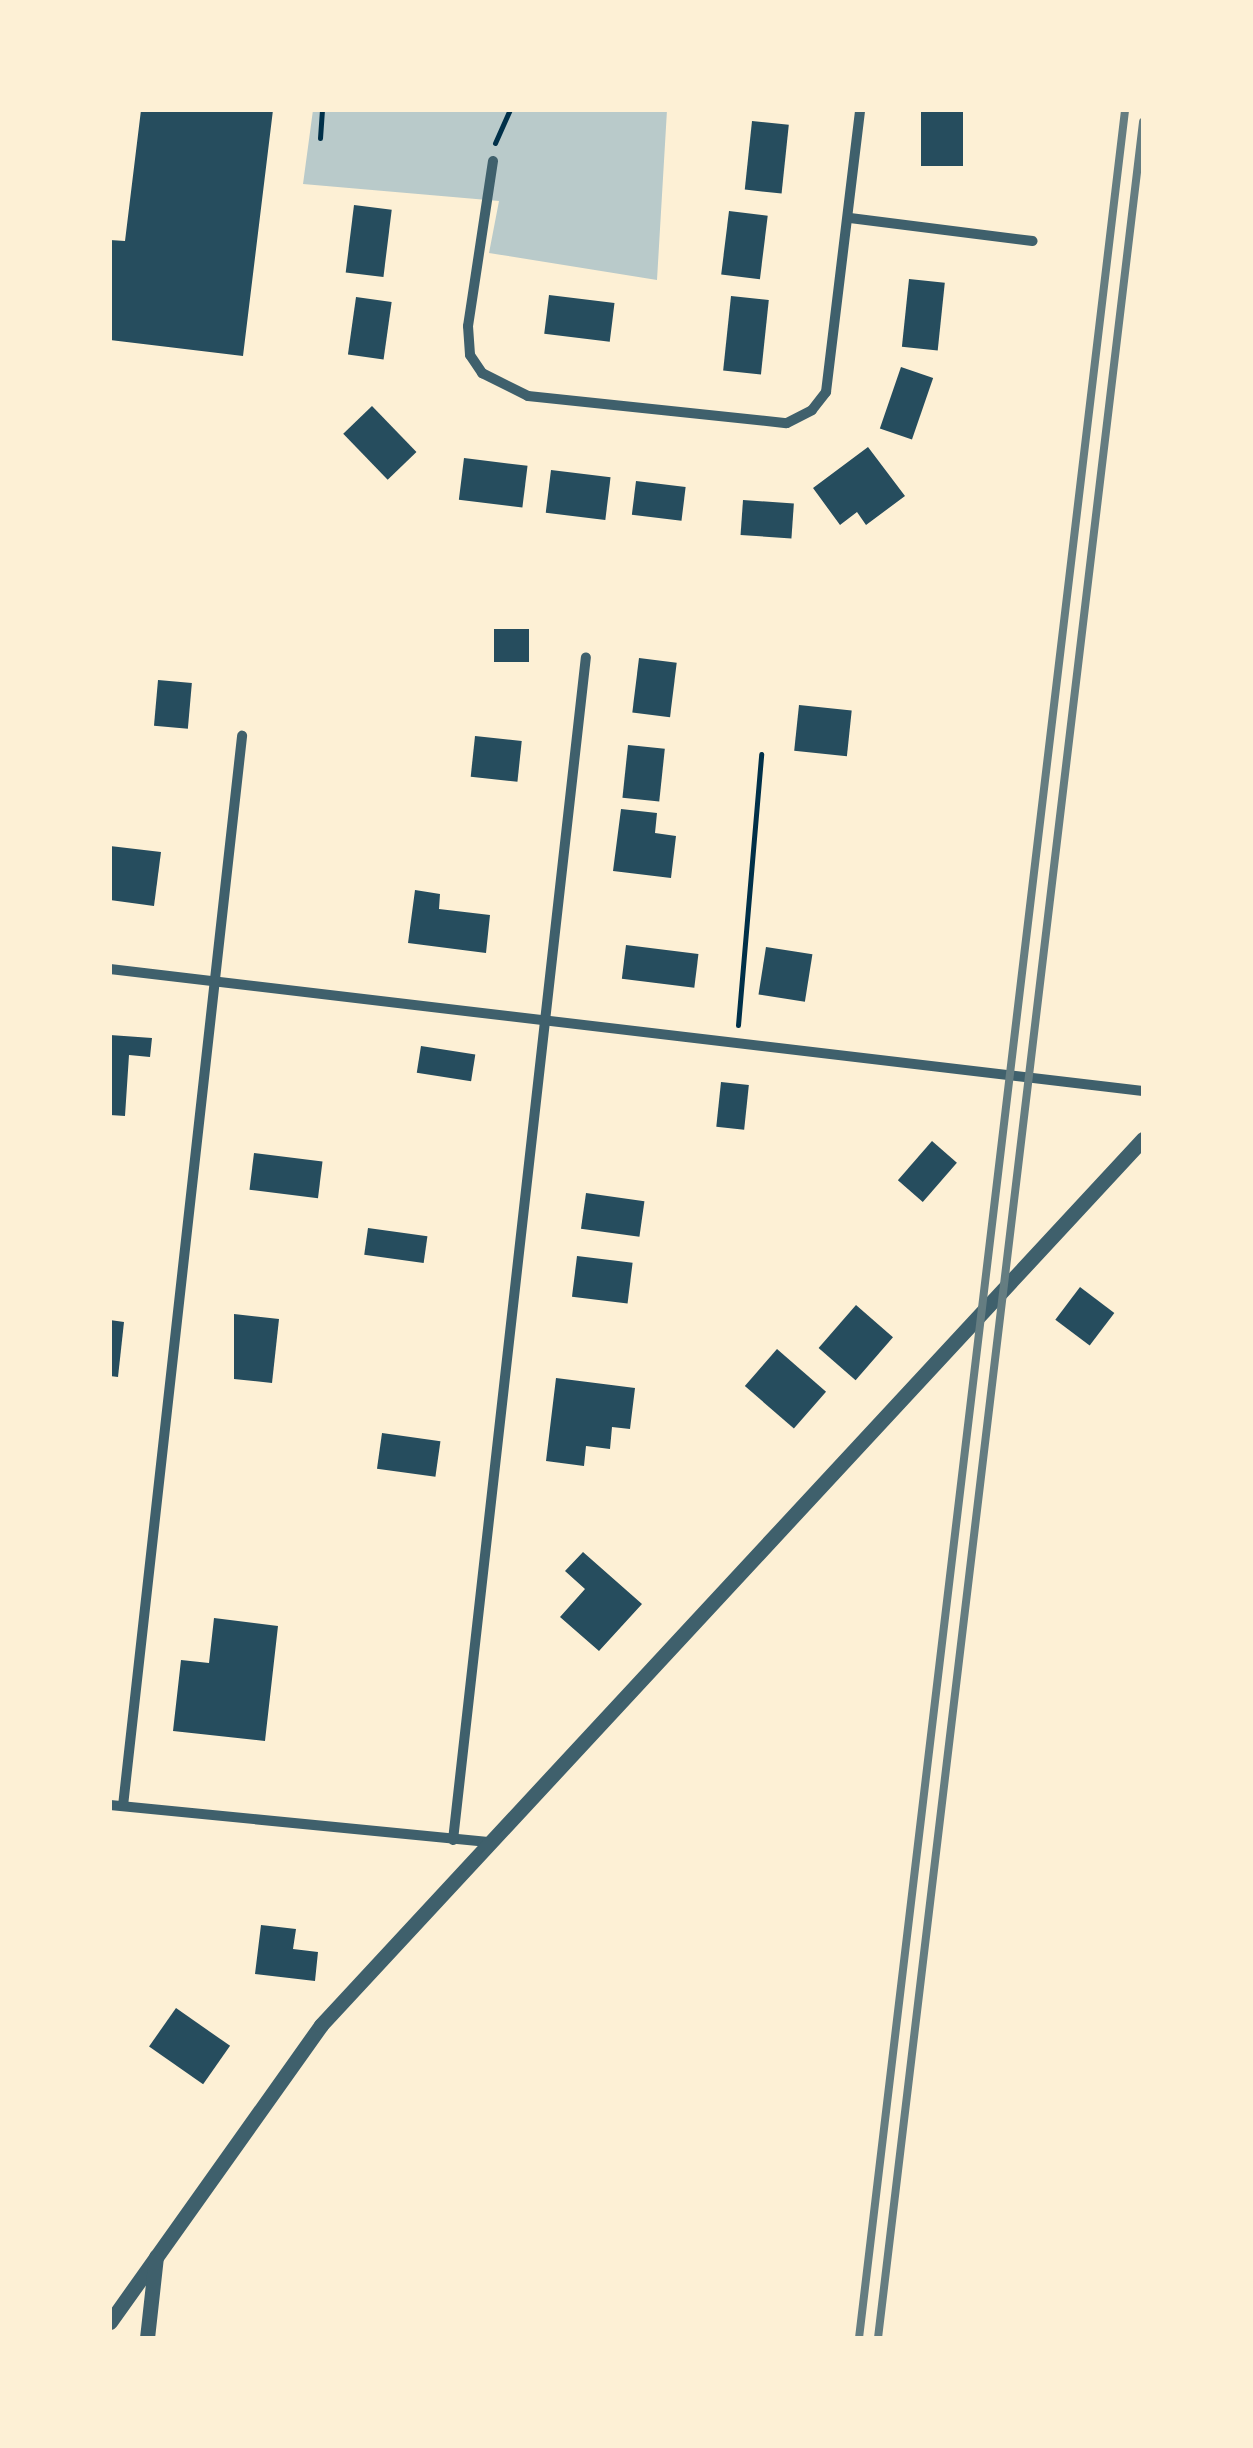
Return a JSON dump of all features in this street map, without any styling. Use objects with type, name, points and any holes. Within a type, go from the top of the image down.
[{"type":"street","points":[[494,161],[468,326],[470,355],[482,373],[528,396],[762,424],[787,423],[812,410],[826,392],[860,110]]},
{"type":"street","points":[[850,218],[1033,241]]},
{"type":"street","points":[[453,1840],[586,657]]},
{"type":"street","points":[[123,1806],[242,736]]},
{"type":"street","points":[[110,968],[1143,1091]]},
{"type":"street","points":[[110,2322],[156,2252],[321,2025],[1143,1139]]},
{"type":"street","points":[[110,1804],[488,1842]]},
{"type":"street","points":[[147,2338],[156,2252]]},
{"type":"path","points":[[320,138],[322,110]]},
{"type":"path","points":[[494,161],[510,110]]},
{"type":"path","points":[[736,1043],[761,754]]},
{"type":"shaded area","points":[[313,110],[667,110],[657,280],[489,253],[499,201],[303,184]]},
{"type":"building","points":[[141,110],[273,110],[243,356],[110,340],[110,240],[125,241]]},
{"type":"building","points":[[921,110],[963,110],[963,166],[921,166]]},
{"type":"building","points":[[752,121],[789,125],[782,193],[745,190]]},
{"type":"building","points":[[354,205],[392,210],[383,277],[346,272]]},
{"type":"building","points":[[729,211],[768,216],[760,279],[721,275]]},
{"type":"building","points":[[909,279],[945,283],[938,350],[902,347]]},
{"type":"building","points":[[549,295],[615,303],[610,342],[544,334]]},
{"type":"building","points":[[731,296],[769,300],[761,375],[723,371]]},
{"type":"building","points":[[356,297],[392,302],[384,359],[348,354]]},
{"type":"building","points":[[901,367],[933,378],[912,440],[880,428]]},
{"type":"building","points":[[372,406],[416,452],[388,480],[343,434]]},
{"type":"building","points":[[868,447],[905,496],[866,525],[857,512],[840,525],[813,488]]},
{"type":"building","points":[[464,458],[528,466],[522,507],[459,500]]},
{"type":"building","points":[[551,470],[611,477],[605,520],[546,513]]},
{"type":"building","points":[[636,481],[686,487],[681,521],[632,515]]},
{"type":"building","points":[[743,500],[794,504],[791,538],[741,535]]},
{"type":"building","points":[[494,629],[529,629],[529,662],[494,662]]},
{"type":"building","points":[[639,658],[677,663],[670,717],[632,713]]},
{"type":"building","points":[[158,680],[192,683],[188,729],[154,726]]},
{"type":"building","points":[[799,705],[852,711],[847,756],[794,751]]},
{"type":"building","points":[[475,736],[522,741],[517,782],[471,777]]},
{"type":"building","points":[[628,745],[665,749],[659,802],[622,798]]},
{"type":"building","points":[[621,809],[657,813],[655,833],[676,836],[671,878],[613,871]]},
{"type":"building","points":[[110,846],[161,852],[154,906],[110,900]]},
{"type":"building","points":[[415,890],[440,894],[439,909],[490,915],[486,953],[408,943]]},
{"type":"building","points":[[626,945],[698,954],[694,988],[622,979]]},
{"type":"building","points":[[766,947],[812,954],[805,1002],[758,994]]},
{"type":"building","points":[[110,1035],[152,1038],[150,1057],[129,1055],[125,1116],[110,1115]]},
{"type":"building","points":[[421,1046],[475,1055],[471,1081],[417,1073]]},
{"type":"building","points":[[721,1082],[749,1085],[744,1130],[716,1127]]},
{"type":"building","points":[[932,1141],[957,1163],[923,1202],[898,1180]]},
{"type":"building","points":[[254,1153],[322,1161],[318,1198],[249,1190]]},
{"type":"building","points":[[586,1193],[644,1201],[639,1237],[581,1229]]},
{"type":"building","points":[[368,1228],[427,1236],[424,1263],[364,1255]]},
{"type":"building","points":[[577,1256],[633,1263],[628,1304],[572,1297]]},
{"type":"building","points":[[1080,1287],[1114,1313],[1090,1346],[1055,1320]]},
{"type":"building","points":[[856,1305],[893,1337],[856,1380],[819,1348]]},
{"type":"building","points":[[234,1314],[279,1319],[272,1383],[234,1379]]},
{"type":"building","points":[[110,1320],[124,1322],[118,1377],[110,1376]]},
{"type":"building","points":[[777,1349],[826,1392],[794,1429],[745,1386]]},
{"type":"building","points":[[556,1378],[635,1388],[630,1429],[612,1427],[610,1449],[586,1446],[584,1466],[546,1461]]},
{"type":"building","points":[[382,1433],[440,1441],[435,1477],[377,1469]]},
{"type":"building","points":[[583,1552],[642,1604],[599,1651],[560,1617],[585,1589],[565,1571]]},
{"type":"building","points":[[214,1618],[278,1626],[265,1741],[173,1731],[181,1660],[209,1663]]},
{"type":"building","points":[[261,1925],[296,1929],[293,1949],[318,1952],[315,1981],[255,1974]]},
{"type":"building","points":[[176,2008],[230,2046],[203,2084],[149,2047]]},
{"type":"railway","points":[[859,2338],[1125,110]]},
{"type":"railway","points":[[878,2338],[1143,122]]}]
